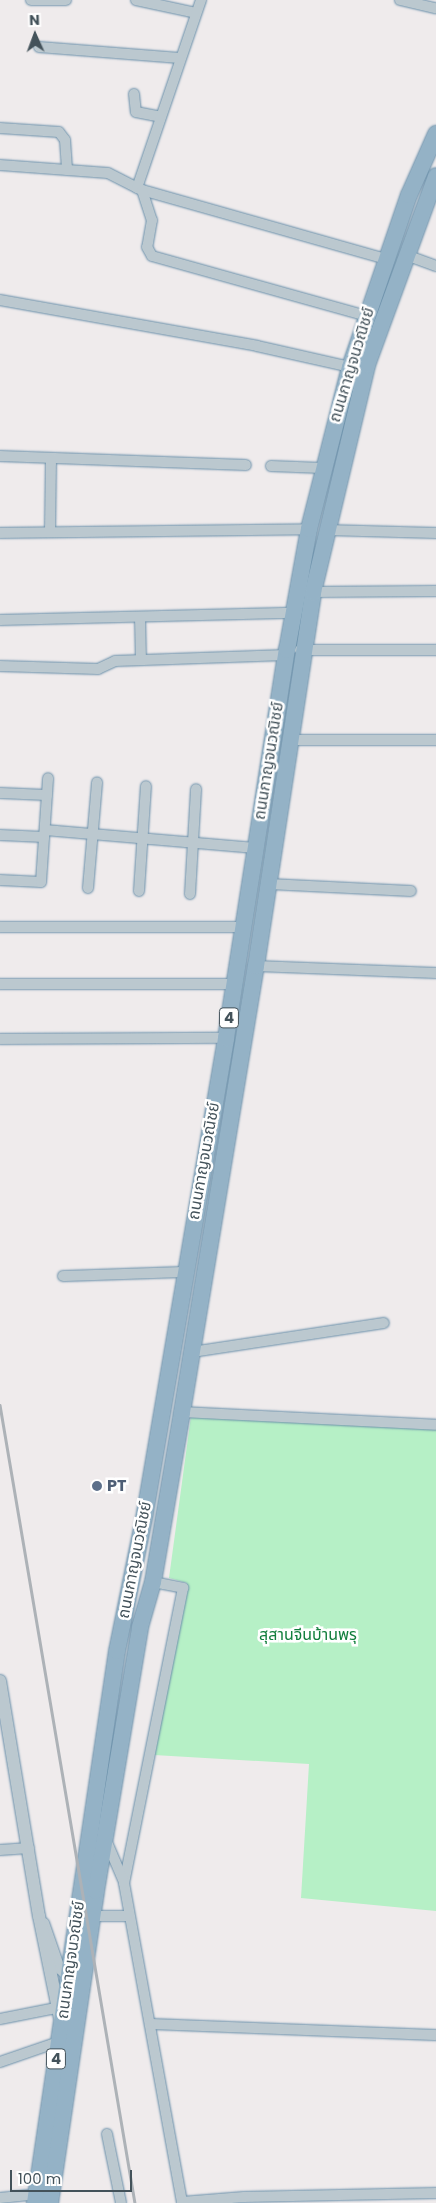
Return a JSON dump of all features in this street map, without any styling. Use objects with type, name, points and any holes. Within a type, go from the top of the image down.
[{"type":"highway","name":"ถนนกาญจนวณิชย์","points":[[50,2203],[118,1651],[145,1513],[226,1038],[293,612],[322,468],[350,367],[386,259],[436,134]]},
{"type":"highway","name":"ถนนกาญจนวณิชย์","points":[[36,2199],[58,2042],[59,2016],[106,1838],[140,1627],[153,1582],[256,966],[304,650],[326,530],[367,366],[406,255],[432,197],[436,176]]},
{"type":"highway","points":[[118,1651],[136,1654]]},
{"type":"street","points":[[31,0],[66,0]]},
{"type":"street","points":[[136,0],[196,13]]},
{"type":"street","points":[[201,0],[180,58],[140,189],[152,220],[147,247],[152,256],[367,316]]},
{"type":"street","points":[[400,0],[436,8]]},
{"type":"street","points":[[40,47],[180,58]]},
{"type":"street","points":[[134,94],[136,112],[161,117]]},
{"type":"street","points":[[0,128],[59,132],[65,140],[67,170]]},
{"type":"street","points":[[0,165],[108,173],[140,189],[386,259]]},
{"type":"street","points":[[406,255],[436,266]]},
{"type":"street","points":[[0,300],[257,346],[350,367]]},
{"type":"street","points":[[0,456],[246,465]]},
{"type":"street","points":[[50,531],[51,458]]},
{"type":"street","points":[[271,466],[322,468]]},
{"type":"street","points":[[0,533],[309,529]]},
{"type":"street","points":[[326,530],[436,533]]},
{"type":"street","points":[[314,592],[436,591]]},
{"type":"street","points":[[0,620],[293,612]]},
{"type":"street","points":[[140,616],[140,660]]},
{"type":"street","points":[[0,666],[98,669],[116,661],[287,653],[304,650],[436,650]]},
{"type":"street","points":[[291,740],[436,740]]},
{"type":"street","points":[[0,880],[41,882],[48,778]]},
{"type":"street","points":[[88,888],[97,782]]},
{"type":"street","points":[[139,891],[146,786]]},
{"type":"street","points":[[190,894],[196,789]]},
{"type":"street","points":[[0,793],[47,796]]},
{"type":"street","points":[[0,835],[93,834],[255,848]]},
{"type":"street","points":[[269,884],[411,891]]},
{"type":"street","points":[[0,927],[244,927]]},
{"type":"street","points":[[256,966],[436,973]]},
{"type":"street","points":[[0,984],[235,984]]},
{"type":"street","points":[[0,1039],[226,1038]]},
{"type":"street","points":[[63,1276],[185,1272]]},
{"type":"street","points":[[192,1352],[384,1323]]},
{"type":"street","points":[[182,1412],[436,1425]]},
{"type":"street","points":[[124,1883],[184,1588],[153,1582]]},
{"type":"street","points":[[0,1681],[1,1697],[29,1848],[39,1916],[59,2016],[0,2019]]},
{"type":"street","points":[[106,1838],[124,1883],[182,2202],[244,2197],[436,2193]]},
{"type":"street","points":[[0,1850],[29,1848]]},
{"type":"street","points":[[39,1916],[47,1927],[60,1969],[70,1978]]},
{"type":"street","points":[[86,1916],[130,1916]]},
{"type":"street","points":[[150,2024],[436,2035]]},
{"type":"street","points":[[0,2062],[58,2042]]},
{"type":"street","points":[[106,2134],[121,2203]]},
{"type":"street","points":[[0,2198],[36,2199]]},
{"type":"green space","name":"สุสานจีนบ้านพรุ","points":[[191,1416],[436,1428],[436,1911],[301,1898],[309,1764],[154,1755],[187,1583],[169,1578]]},
{"type":"railway","points":[[0,1405],[135,2203]]},
{"type":"place","name":"PT","points":[[97,1486]]}]
